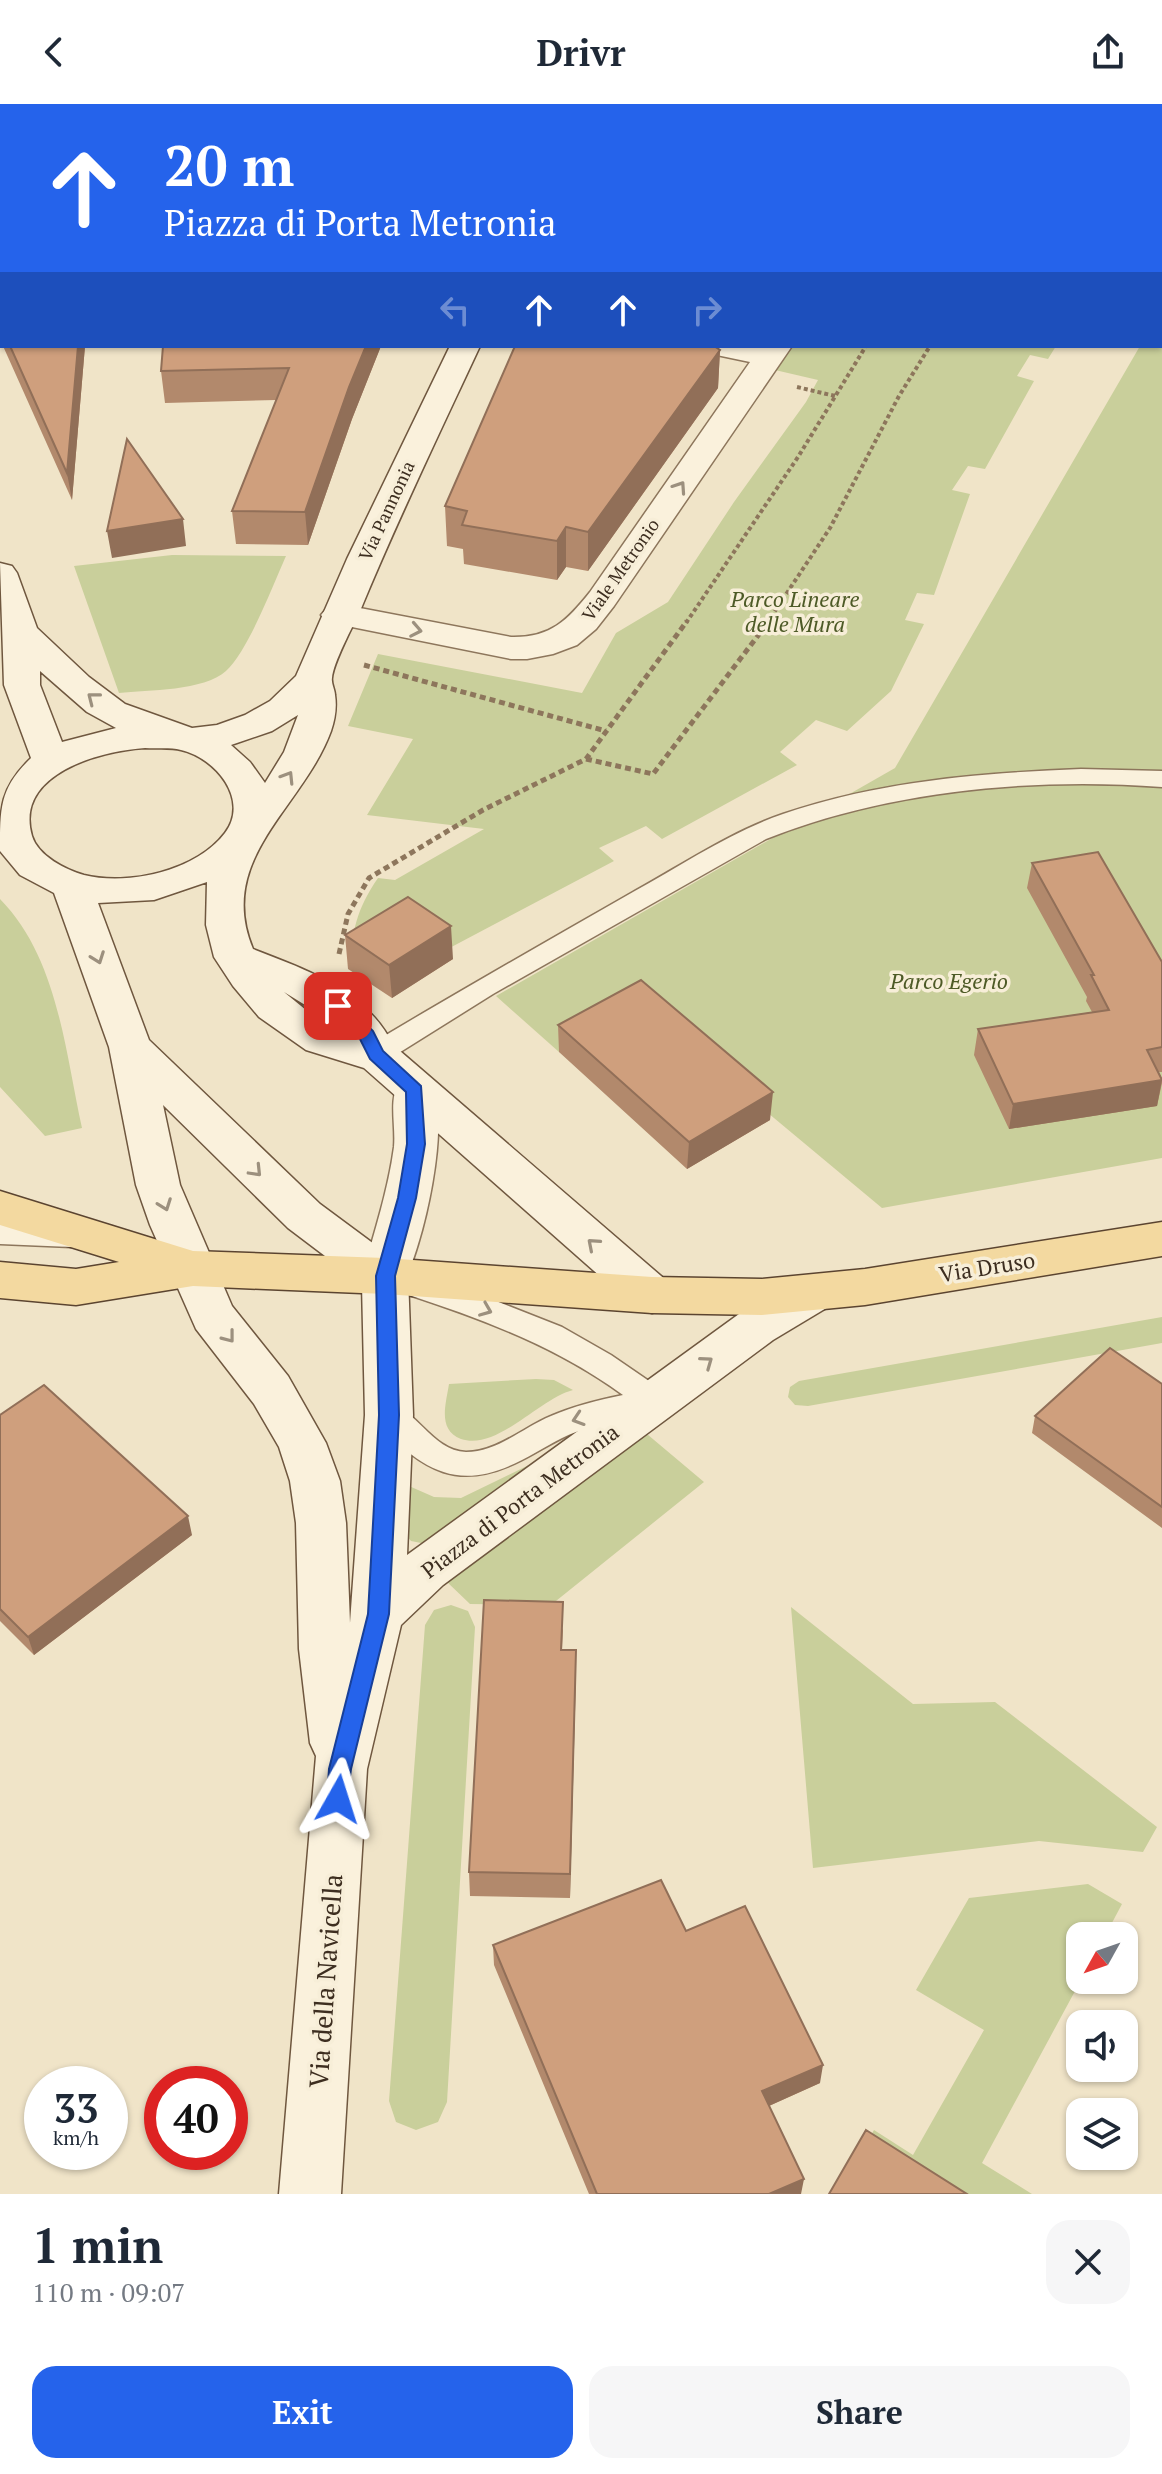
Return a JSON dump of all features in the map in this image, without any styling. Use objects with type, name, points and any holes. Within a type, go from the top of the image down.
[{"type":"main road","points":[[0,1208],[193,1268]]},
{"type":"main road","name":"Via Druso","points":[[812,1294],[1162,1239]]},
{"type":"main road","points":[[20,1282],[76,1287],[193,1268],[385,1276],[652,1295],[762,1297],[812,1294]]},
{"type":"street","name":"Via Pannonia","points":[[313,679],[339,615],[464,348]]},
{"type":"street","points":[[740,348],[774,351]]},
{"type":"street","name":"Viale Metronio","points":[[339,615],[511,648],[538,649],[566,639],[602,599],[774,351]]},
{"type":"street","points":[[0,573],[21,632],[22,685],[51,761]]},
{"type":"street","points":[[21,632],[77,685],[110,711],[222,755],[250,788],[252,814],[227,881],[224,909],[225,935],[234,957],[266,1000],[300,1030],[338,1048],[376,1054]]},
{"type":"street","points":[[313,679],[317,712],[308,739],[284,784],[241,840],[215,862],[170,882],[116,891],[71,885],[53,879],[20,854],[10,826],[12,801],[19,789],[51,761],[83,747],[113,740],[148,737],[190,740],[234,733],[279,713],[293,703],[313,679]]},
{"type":"street","points":[[71,885],[130,1047],[158,1185],[193,1268]]},
{"type":"street","points":[[234,957],[301,983],[337,988],[376,1054],[652,1295]]},
{"type":"street","points":[[130,1047],[304,1216],[385,1276]]},
{"type":"street","points":[[378,1614],[389,1415],[385,1276],[407,1198],[416,1144],[415,1090]]},
{"type":"street","name":"Via della Navicella","points":[[193,1268],[213,1316],[271,1390],[302,1443],[315,1481],[321,1523],[325,1649],[340,1769]]},
{"type":"street","name":"Piazza di Porta Metronia","points":[[378,1614],[425,1570],[654,1401],[756,1327],[812,1294]]},
{"type":"street","name":"Via della Navicella","points":[[310,2194],[340,1769],[378,1614]]},
{"type":"lane","points":[[376,1054],[484,988],[757,833],[805,813],[903,793],[978,783],[1077,777],[1162,779]]},
{"type":"lane","points":[[0,1233],[94,1236]]},
{"type":"lane","points":[[385,1276],[472,1304],[557,1339],[592,1357],[654,1401]]},
{"type":"lane","points":[[389,1415],[418,1444],[439,1458],[455,1464],[473,1464],[491,1460],[571,1421],[654,1401]]},
{"type":"path","points":[[337,988],[344,923],[358,891],[369,878],[483,810],[586,759],[690,617],[798,457],[865,348]]},
{"type":"path","points":[[586,759],[653,774],[815,553],[929,348]]},
{"type":"path","points":[[365,665],[606,731]]},
{"type":"green space","name":"Parco Lineare delle Mura","points":[[792,348],[1055,348],[1048,359],[1030,355],[1017,376],[1034,381],[985,469],[968,466],[952,490],[970,494],[934,595],[917,593],[905,620],[924,624],[891,691],[847,731],[816,720],[780,752],[797,765],[662,839],[646,826],[599,848],[614,861],[442,952],[410,931],[348,969],[357,921],[378,878],[395,880],[484,829],[367,815],[413,739],[348,726],[378,654],[582,693],[616,633],[668,602],[818,380],[775,370]]},
{"type":"green space","name":"Parco Egerio","points":[[1139,348],[1162,348],[1162,1158],[882,1208],[641,1007],[559,1052],[496,996],[895,768]]},
{"type":"green space","points":[[172,555],[286,556],[243,649],[226,671],[216,678],[190,686],[119,693],[74,566]]},
{"type":"green space","points":[[0,899],[35,949],[47,977],[64,1037],[82,1128],[45,1136],[0,1087]]},
{"type":"green space","points":[[1162,1317],[1162,1343],[808,1406],[795,1405],[788,1397],[790,1387],[799,1381]]},
{"type":"green space","points":[[554,1380],[573,1390],[489,1438],[475,1441],[461,1439],[449,1429],[445,1408],[449,1384]]},
{"type":"green space","points":[[641,1429],[704,1482],[551,1605],[470,1604],[446,1581]]},
{"type":"green space","points":[[533,1463],[538,1464],[426,1544],[411,1541],[406,1535],[409,1486],[434,1497],[461,1498]]},
{"type":"green space","points":[[451,1605],[468,1611],[475,1627],[447,2102],[438,2122],[416,2130],[396,2122],[389,2101],[425,1625],[434,1610]]},
{"type":"green space","points":[[791,1607],[913,1704],[995,1702],[1157,1827],[1143,1852],[1039,1841],[813,1868]]},
{"type":"green space","points":[[1088,1884],[1122,1904],[1112,1922],[1066,1922],[1066,1994],[1073,1994],[982,2163],[1032,2194],[928,2194],[861,2152],[874,2130],[913,2155],[984,2030],[916,1990],[969,1898]]},
{"type":"building","points":[[11,348],[78,348],[67,473]]},
{"type":"building","points":[[163,348],[365,348],[305,512],[232,511],[289,368],[161,371]]},
{"type":"building","points":[[514,348],[720,350],[588,532],[566,527],[557,541],[462,525],[467,511],[445,506]]},
{"type":"building","points":[[127,439],[183,519],[107,531]]},
{"type":"building","points":[[1098,852],[1162,962],[1162,1047],[1147,1050],[1162,1080],[1013,1104],[978,1029],[1109,1010],[1091,975],[1094,975],[1032,863]]},
{"type":"building","points":[[408,897],[451,926],[389,965],[345,935]]},
{"type":"building","points":[[641,980],[773,1092],[689,1142],[558,1025]]},
{"type":"building","points":[[1110,1348],[1162,1384],[1162,1507],[1035,1416]]},
{"type":"building","points":[[44,1385],[188,1516],[28,1637],[0,1609],[0,1415]]},
{"type":"building","points":[[484,1600],[563,1602],[561,1650],[576,1650],[570,1874],[469,1872]]},
{"type":"building","points":[[661,1880],[686,1931],[745,1906],[823,2065],[762,2091],[804,2179],[769,2194],[597,2194],[493,1945]]},
{"type":"building","points":[[866,2130],[967,2194],[829,2194]]},
{"type":"route","points":[[338,1006],[367,1035],[376,1054],[415,1090],[416,1144],[407,1198],[385,1276],[389,1415],[378,1614],[340,1769],[338,1799]]}]
